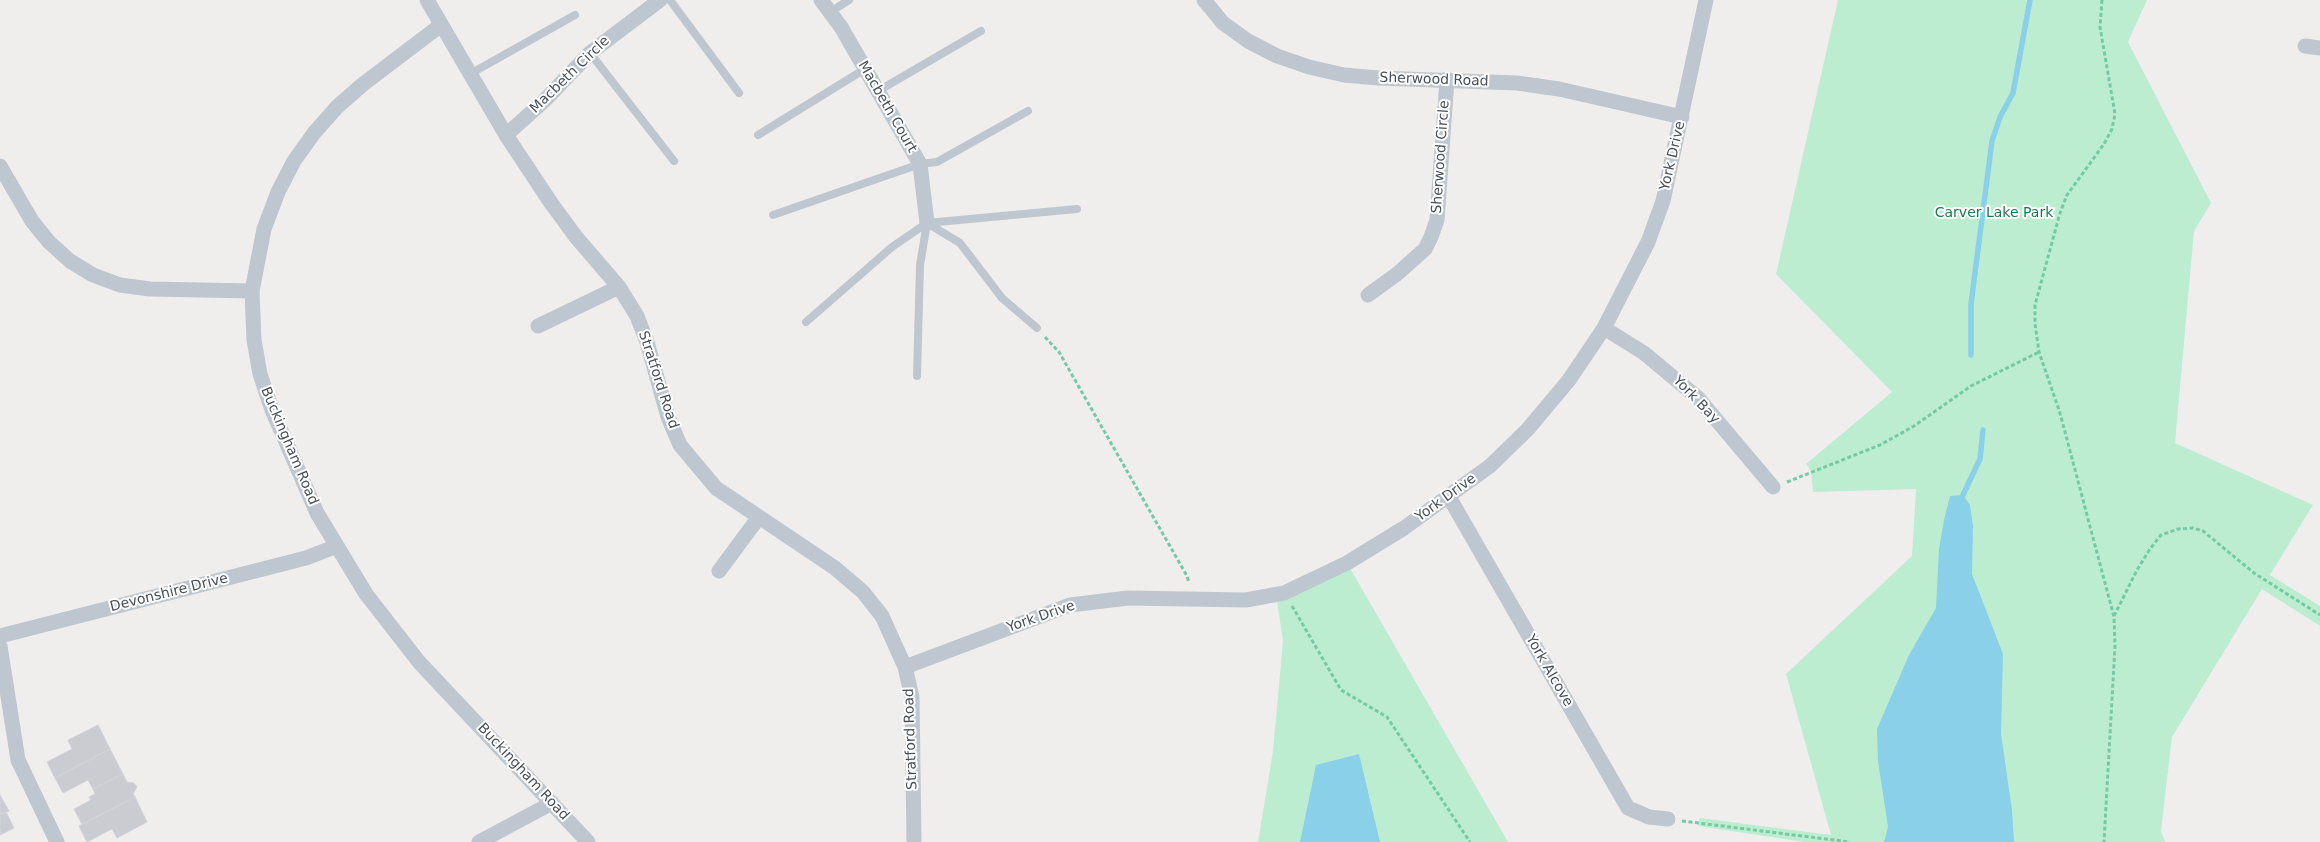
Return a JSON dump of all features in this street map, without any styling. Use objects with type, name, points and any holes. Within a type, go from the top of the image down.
[{"type":"street","name":"Stratford Road","points":[[426,0],[506,135],[551,203],[576,237],[620,287],[637,316],[647,342],[668,417],[680,446],[716,488],[835,568],[863,592],[882,616],[905,667],[912,697],[914,842]]},
{"type":"street","name":"Macbeth Circle","points":[[506,135],[544,101],[590,53],[660,0]]},
{"type":"street","name":"Sherwood Road","points":[[1204,0],[1223,23],[1248,40],[1277,56],[1309,67],[1344,75],[1378,78],[1517,83],[1559,89],[1682,117]]},
{"type":"street","name":"York Drive","points":[[905,667],[1070,604],[1128,598],[1246,600],[1284,593],[1347,563],[1404,528],[1490,466],[1528,429],[1569,380],[1604,328],[1648,242],[1663,202],[1706,0]]},
{"type":"street","name":"Macbeth Court","points":[[826,6],[920,164],[927,222]]},
{"type":"street","name":"Buckingham Road","points":[[441,25],[362,85],[337,107],[294,161],[278,192],[264,230],[252,291],[254,340],[260,374],[272,410],[317,513],[366,594],[419,662],[588,842]]},
{"type":"street","name":"Sherwood Circle","points":[[1368,295],[1398,274],[1424,249],[1431,237],[1437,220],[1447,79]]},
{"type":"street","points":[[0,166],[32,221],[49,242],[70,261],[93,275],[120,285],[150,289],[252,291]]},
{"type":"street","points":[[538,326],[620,287]]},
{"type":"street","name":"York Bay","points":[[1604,328],[1644,353],[1698,398],[1773,487]]},
{"type":"street","name":"York Alcove","points":[[1449,497],[1628,808],[1649,817],[1668,819]]},
{"type":"street","points":[[719,571],[759,517]]},
{"type":"street","name":"Devonshire Drive","points":[[0,636],[296,560],[337,546]]},
{"type":"street","points":[[0,646],[20,767],[57,842]]},
{"type":"street","points":[[479,842],[552,802]]},
{"type":"lane","points":[[670,0],[739,93]]},
{"type":"lane","points":[[826,6],[849,0]]},
{"type":"lane","points":[[470,74],[575,14]]},
{"type":"lane","points":[[878,91],[981,30]]},
{"type":"lane","points":[[590,53],[674,161]]},
{"type":"lane","points":[[758,135],[865,69]]},
{"type":"lane","points":[[773,215],[920,164],[936,162],[1028,111]]},
{"type":"lane","points":[[806,322],[892,247],[927,222],[1077,208]]},
{"type":"lane","points":[[927,222],[960,244],[1002,298],[1037,328]]},
{"type":"lane","points":[[917,376],[920,265],[927,222]]},
{"type":"path","points":[[2102,0],[2100,26],[2115,114],[2112,129],[2104,144],[2068,195],[2060,213],[2036,306],[2039,352],[2060,412],[2114,617],[2115,646],[2104,842]]},
{"type":"path","points":[[1037,328],[1059,352],[1173,550],[1187,576],[1191,598]]},
{"type":"path","points":[[1773,487],[1880,445],[1914,426],[1971,386],[2039,352]]},
{"type":"path","points":[[2114,617],[2137,570],[2150,548],[2161,535],[2178,529],[2193,528],[2203,531],[2254,573],[2320,615]]},
{"type":"path","points":[[1284,593],[1341,690],[1387,717],[1470,842]]},
{"type":"path","points":[[1668,819],[1850,842]]},
{"type":"green space","name":"Carver Lake Park","points":[[1838,0],[2147,0],[2128,42],[2211,203],[2194,231],[2175,443],[2313,505],[2270,575],[2320,606],[2320,626],[2262,589],[2172,737],[2161,831],[2165,842],[1805,842],[1698,826],[1700,818],[1831,835],[1786,674],[1912,556],[1916,489],[1813,492],[1811,471],[1806,464],[1892,392],[1776,274]]},
{"type":"green space","points":[[1347,563],[1508,842],[1258,842],[1273,751],[1283,641],[1276,594]]},
{"type":"water","points":[[1963,495],[1970,505],[1973,526],[1972,574],[2003,654],[2001,734],[2012,810],[2014,842],[1884,842],[1888,827],[1878,761],[1877,729],[1909,655],[1936,608],[1939,549],[1944,520],[1950,496]]},
{"type":"water","points":[[1359,754],[1380,842],[1300,842],[1316,765]]},
{"type":"building","points":[[98,725],[110,749],[55,778],[47,762],[72,749],[68,740]]},
{"type":"building","points":[[110,749],[123,774],[93,789],[88,780],[63,793],[55,778]]},
{"type":"building","points":[[123,774],[127,782],[134,783],[137,787],[133,794],[135,797],[82,824],[74,809],[91,800],[89,797],[95,794],[93,789]]},
{"type":"building","points":[[0,795],[9,811],[0,815]]},
{"type":"building","points":[[135,797],[147,822],[117,838],[112,829],[87,842],[79,826]]},
{"type":"building","points":[[6,812],[14,828],[0,835],[0,815]]},
{"type":"waterway","points":[[1971,355],[1971,304],[1992,141],[2000,117],[2013,93],[2030,0]]},
{"type":"waterway","points":[[1963,495],[1980,459],[1983,430]]}]
